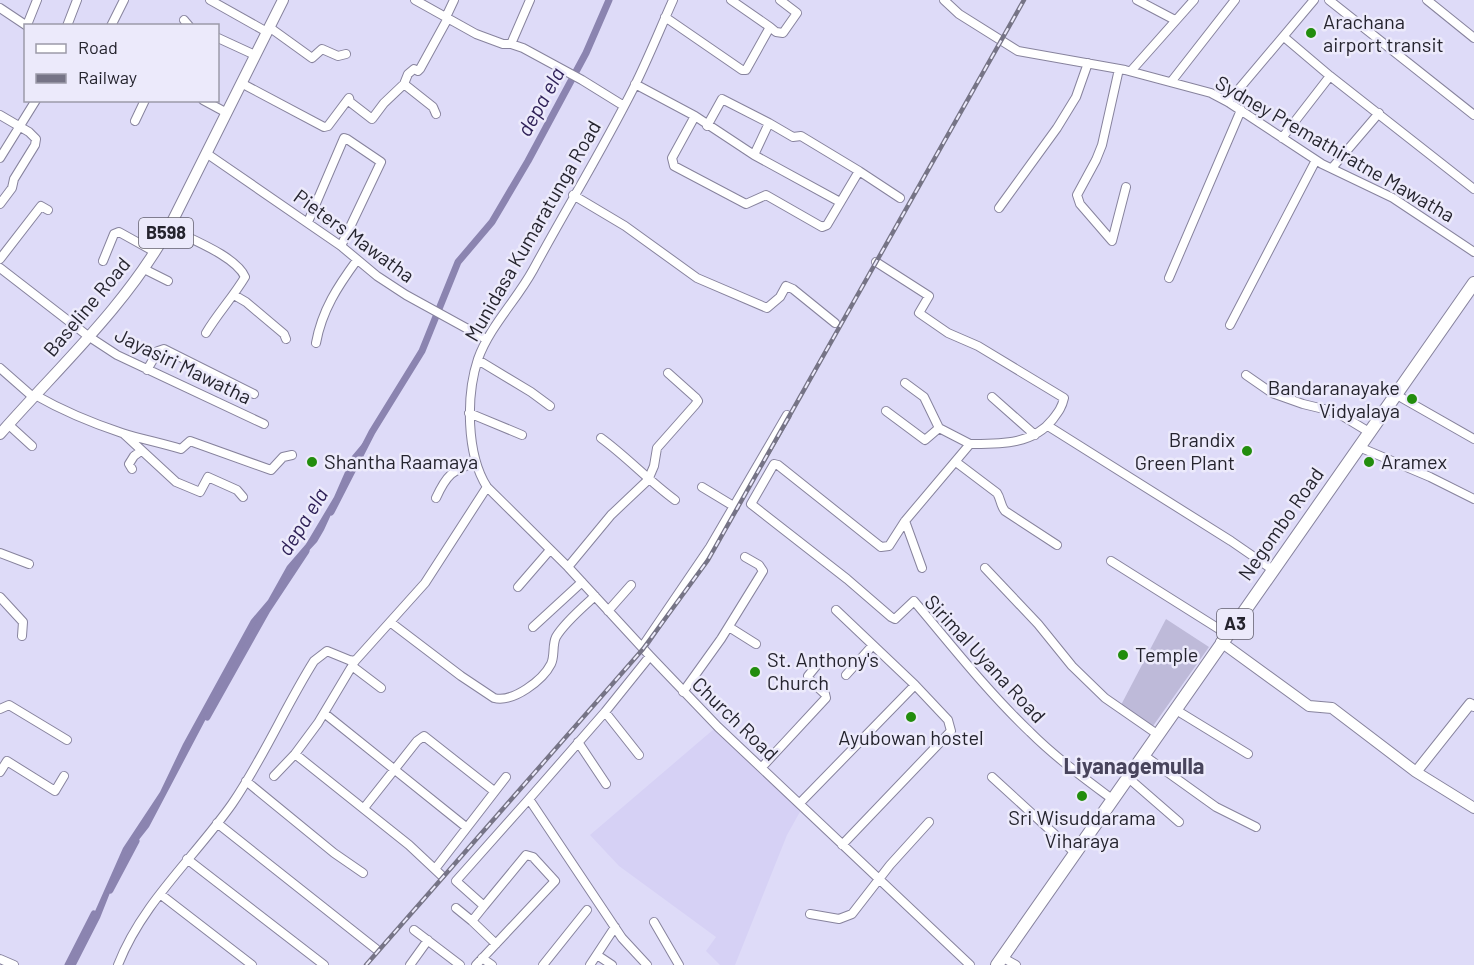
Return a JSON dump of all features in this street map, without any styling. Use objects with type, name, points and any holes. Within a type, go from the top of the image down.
[{"type":"highway","name":"Negombo Road","points":[[1006,964],[1181,713],[1225,641],[1273,570],[1362,448],[1402,398],[1474,287]]},
{"type":"highway","name":"Negombo Road","points":[[1006,964],[1074,852],[1362,448],[1369,432],[1474,287]]},
{"type":"main road","name":"Baseline Road","points":[[3,430],[88,336],[144,269],[169,228],[283,0]]},
{"type":"main road","points":[[1225,641],[1309,706],[1332,708],[1416,772],[1474,808]]},
{"type":"main road","points":[[1416,772],[1473,702]]},
{"type":"street","points":[[28,24],[37,0]]},
{"type":"street","points":[[68,24],[77,0]]},
{"type":"street","points":[[112,24],[124,0]]},
{"type":"street","points":[[210,0],[268,29],[312,58],[322,49],[338,56],[345,54]]},
{"type":"street","points":[[415,0],[476,34],[503,44],[523,48],[624,106]]},
{"type":"street","points":[[241,83],[324,127],[328,126],[349,98],[350,102],[372,119],[384,103],[404,84],[408,74],[414,69],[418,71],[420,69],[454,0]]},
{"type":"street","points":[[511,44],[531,0]]},
{"type":"street","name":"Munidasa Kumaratunga Road","points":[[487,487],[475,462],[469,413],[470,390],[486,339],[530,274],[624,106],[674,0]]},
{"type":"street","points":[[731,0],[776,32],[783,33],[797,13],[780,0]]},
{"type":"street","name":"Sydney Premathiratne Mawatha","points":[[944,0],[960,14],[1018,51],[1131,71],[1211,93],[1317,160],[1393,198],[1474,252]]},
{"type":"street","points":[[1137,0],[1175,20]]},
{"type":"street","points":[[1131,71],[1194,0]]},
{"type":"street","points":[[1171,82],[1235,0]]},
{"type":"street","points":[[1228,102],[1314,0]]},
{"type":"street","points":[[1329,0],[1474,115]]},
{"type":"street","points":[[1427,0],[1474,38]]},
{"type":"street","points":[[0,8],[24,24]]},
{"type":"street","points":[[665,17],[742,70],[746,70],[770,27]]},
{"type":"street","points":[[1284,37],[1474,189]]},
{"type":"street","points":[[219,38],[255,55]]},
{"type":"street","points":[[999,208],[1057,128],[1076,97],[1088,63]]},
{"type":"street","points":[[1119,69],[1102,145],[1077,195],[1080,204],[1112,241],[1126,187]]},
{"type":"street","points":[[1282,138],[1330,76]]},
{"type":"street","points":[[404,84],[433,107],[436,114]]},
{"type":"street","points":[[635,84],[695,117],[754,155],[840,202]]},
{"type":"street","points":[[707,126],[722,99],[793,137],[801,136],[900,198]]},
{"type":"street","points":[[0,158],[35,102]]},
{"type":"street","points":[[135,121],[144,102]]},
{"type":"street","points":[[207,102],[227,112]]},
{"type":"street","points":[[1168,278],[1240,110]]},
{"type":"street","points":[[1332,168],[1379,113]]},
{"type":"street","points":[[0,115],[29,132],[36,139],[14,179],[12,188],[0,204]]},
{"type":"street","points":[[695,117],[672,159],[674,166],[746,204],[766,195],[822,227],[826,225],[859,171]]},
{"type":"street","points":[[754,155],[769,123]]},
{"type":"street","points":[[308,222],[344,138],[347,139],[381,162],[341,246]]},
{"type":"street","name":"Pieters Mawatha","points":[[206,153],[308,222],[377,276],[486,339]]},
{"type":"street","points":[[1230,325],[1317,160]]},
{"type":"street","points":[[573,195],[625,226],[697,278],[716,288],[767,308],[780,297],[786,286],[793,289],[835,323]]},
{"type":"street","points":[[0,259],[41,206],[48,210]]},
{"type":"street","points":[[169,228],[221,255],[242,270],[244,278],[234,296],[214,319],[206,333]]},
{"type":"street","points":[[103,261],[114,234],[119,232],[155,252]]},
{"type":"street","points":[[316,344],[319,324],[330,298],[357,260]]},
{"type":"street","points":[[876,261],[929,296],[919,313],[948,333],[978,346],[1064,398],[1062,407],[1048,426],[1029,439],[1001,444],[970,444],[939,428],[924,397],[905,383]]},
{"type":"street","name":"Jayasiri Mawatha","points":[[0,268],[88,336],[117,355],[264,424]]},
{"type":"street","points":[[144,269],[168,281]]},
{"type":"street","points":[[234,296],[246,302],[284,334],[286,339]]},
{"type":"street","points":[[147,370],[158,351],[164,349],[254,394]]},
{"type":"street","points":[[478,360],[550,406]]},
{"type":"street","points":[[0,368],[34,396],[60,409],[124,434],[181,449],[190,441],[271,471],[283,457],[292,455]]},
{"type":"street","points":[[568,567],[611,515],[648,480],[654,466],[657,448],[698,401],[668,373]]},
{"type":"street","points":[[1246,375],[1272,393],[1336,412],[1369,432]]},
{"type":"street","points":[[992,397],[1035,435]]},
{"type":"street","points":[[1402,398],[1474,439]]},
{"type":"street","points":[[886,411],[925,440],[939,428]]},
{"type":"street","points":[[469,413],[522,435]]},
{"type":"street","points":[[642,647],[735,507],[787,415]]},
{"type":"street","points":[[1048,426],[1273,570]]},
{"type":"street","points":[[3,430],[32,446]]},
{"type":"street","points":[[124,434],[176,482],[189,489],[200,492],[208,477],[237,490],[243,497]]},
{"type":"street","points":[[601,438],[634,464],[648,480],[675,500]]},
{"type":"street","points":[[922,568],[905,521],[970,444]]},
{"type":"street","points":[[1362,448],[1474,499]]},
{"type":"street","points":[[132,469],[129,464],[141,451]]},
{"type":"street","points":[[436,498],[451,473],[475,462]]},
{"type":"street","points":[[956,462],[997,493],[1000,498],[999,503],[1005,511],[1057,545]]},
{"type":"street","name":"Sirimal Uyana Road","points":[[905,521],[889,546],[881,547],[774,464],[751,504],[848,579],[891,617],[895,619],[914,602],[981,680],[1029,731],[1050,751],[1112,799]]},
{"type":"street","points":[[274,776],[295,754],[324,713],[354,663],[425,584],[487,487]]},
{"type":"street","name":"Church Road","points":[[487,487],[568,567],[683,692],[970,965]]},
{"type":"street","points":[[702,487],[735,507]]},
{"type":"street","points":[[518,587],[550,550]]},
{"type":"street","points":[[0,553],[29,564]]},
{"type":"street","points":[[683,692],[729,627],[763,571],[759,565],[745,556]]},
{"type":"street","points":[[1111,561],[1225,641]]},
{"type":"street","points":[[985,568],[1038,624],[1072,666],[1105,698],[1157,734]]},
{"type":"street","points":[[533,627],[582,582]]},
{"type":"street","points":[[608,611],[631,585]]},
{"type":"street","points":[[390,622],[461,676],[494,698],[501,700],[534,685],[552,663],[556,636],[595,596]]},
{"type":"street","points":[[0,597],[23,622],[22,636]]},
{"type":"street","points":[[836,610],[915,685],[948,720],[951,731],[842,845]]},
{"type":"street","points":[[729,627],[756,644]]},
{"type":"street","points":[[846,675],[873,645]]},
{"type":"street","points":[[118,965],[136,929],[160,894],[217,823],[246,782],[314,661],[327,651],[354,663],[381,688]]},
{"type":"street","points":[[484,906],[456,881],[530,799],[650,656]]},
{"type":"street","points":[[762,768],[826,698],[808,676],[821,660]]},
{"type":"street","points":[[800,803],[915,685]]},
{"type":"street","points":[[0,709],[9,705],[67,740]]},
{"type":"street","points":[[605,712],[639,755]]},
{"type":"street","points":[[324,713],[466,827]]},
{"type":"street","points":[[1181,713],[1248,754]]},
{"type":"street","points":[[364,808],[417,741],[424,736],[494,791]]},
{"type":"street","points":[[578,742],[606,784]]},
{"type":"street","points":[[295,754],[364,808],[438,872],[466,827],[506,777]]},
{"type":"street","points":[[0,772],[4,759],[55,791],[64,776]]},
{"type":"street","points":[[1149,759],[1216,807],[1256,826]]},
{"type":"street","points":[[992,777],[1074,852]]},
{"type":"street","points":[[246,782],[363,873]]},
{"type":"street","points":[[1133,782],[1179,822]]},
{"type":"street","points":[[530,799],[622,938],[647,965]]},
{"type":"street","points":[[810,914],[839,919],[852,914],[890,865],[929,822]]},
{"type":"street","points":[[217,823],[376,949]]},
{"type":"street","points":[[472,921],[526,855],[533,857],[555,881],[479,962]]},
{"type":"street","points":[[187,859],[324,965]]},
{"type":"street","points":[[160,894],[252,965]]},
{"type":"street","points":[[456,908],[496,944]]},
{"type":"street","points":[[543,965],[587,910]]},
{"type":"street","points":[[654,922],[676,964]]},
{"type":"street","points":[[590,965],[615,927]]},
{"type":"street","points":[[414,930],[460,965]]},
{"type":"street","points":[[410,965],[428,940]]},
{"type":"street","points":[[597,955],[612,965]]},
{"type":"street","points":[[0,959],[14,965]]},
{"type":"street","points":[[479,962],[492,965]]},
{"type":"shaded area","points":[[372,432],[356,460],[324,530],[317,542],[291,570],[218,696],[149,827],[123,860],[100,918],[76,965],[68,965],[123,848],[160,792],[183,744],[251,620],[268,600],[287,566],[306,544],[334,497],[352,456]]},
{"type":"shaded area","points":[[1166,619],[1209,647],[1153,726],[1121,705]]},
{"type":"shaded area","points":[[714,729],[801,810],[787,835],[735,965],[720,965],[706,951],[716,937],[619,866],[590,835]]},
{"type":"waterway","name":"depa ela","points":[[331,512],[372,432],[422,351],[458,262],[492,222],[528,161],[586,53],[609,0]]},
{"type":"waterway","name":"depa ela","points":[[207,717],[267,610],[306,551]]},
{"type":"waterway","name":"depa ela","points":[[110,890],[136,841]]},
{"type":"waterway","name":"depa ela","points":[[68,965],[94,914]]},
{"type":"railway","points":[[366,965],[643,649],[708,560],[1024,0]]},
{"type":"place","name":"Arachana airport transit","points":[[1311,33]]},
{"type":"place","name":"Bandaranayake Vidyalaya","points":[[1412,399]]},
{"type":"place","name":"Brandix Green Plant","points":[[1247,451]]},
{"type":"place","name":"Shantha Raamaya","points":[[312,462]]},
{"type":"place","name":"Aramex","points":[[1369,462]]},
{"type":"place","name":"Temple","points":[[1123,655]]},
{"type":"place","name":"St. Anthony's Church","points":[[755,672]]},
{"type":"place","name":"Ayubowan hostel","points":[[911,717]]},
{"type":"place","name":"Sri Wisuddarama Viharaya","points":[[1082,796]]},
{"type":"district","name":"Liyanagemulla","points":[[1134,766]]}]
